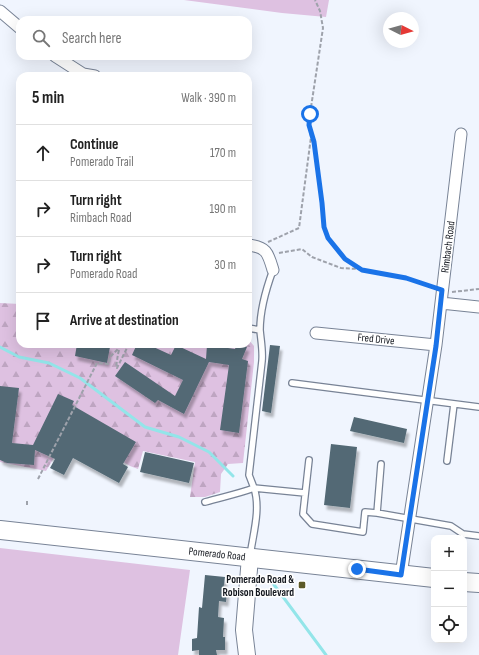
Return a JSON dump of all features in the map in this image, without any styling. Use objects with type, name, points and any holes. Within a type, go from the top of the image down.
[{"type":"main road","name":"Pomerado Road","points":[[0,530],[431,578]]},
{"type":"main road","points":[[467,582],[479,583]]},
{"type":"street","points":[[0,12],[16,25]]},
{"type":"street","points":[[61,60],[79,72]]},
{"type":"street","name":"Rimbach Road","points":[[401,575],[436,346],[461,134]]},
{"type":"street","points":[[253,246],[269,254],[273,270]]},
{"type":"street","points":[[441,304],[479,307]]},
{"type":"street","name":"Fred Drive","points":[[316,333],[436,346]]},
{"type":"street","points":[[247,655],[244,630],[250,557]]},
{"type":"lane","points":[[250,557],[257,510],[257,498],[249,476],[263,349],[260,330],[267,286],[273,270]]},
{"type":"lane","points":[[252,329],[260,330]]},
{"type":"lane","points":[[292,383],[479,407]]},
{"type":"lane","points":[[447,462],[454,404]]},
{"type":"lane","points":[[309,460],[302,514],[312,524],[363,532],[365,512],[451,526],[463,534],[479,536]]},
{"type":"lane","points":[[377,513],[380,464]]},
{"type":"lane","points":[[205,502],[228,495],[241,494],[254,488],[305,493]]},
{"type":"path","points":[[253,246],[299,228],[311,137],[310,114],[323,28],[320,11],[315,0]]},
{"type":"path","points":[[310,128],[314,142],[324,227],[328,238],[345,259],[362,270]]},
{"type":"path","points":[[269,254],[302,249],[312,257],[341,268],[362,270],[406,278],[448,292],[479,289]]},
{"type":"path","points":[[38,479],[97,363],[109,364],[110,357],[118,349],[120,350],[116,364],[117,368],[127,348]]},
{"type":"path","points":[[27,500],[27,505]]},
{"type":"green space","points":[[184,0],[329,0],[326,17],[282,13]]},
{"type":"green space","points":[[0,303],[16,304],[16,348],[252,348],[252,344],[254,346],[254,362],[243,463],[228,464],[221,474],[220,492],[205,497],[190,497],[195,462],[143,451],[138,469],[130,466],[70,431],[46,471],[0,462]]},
{"type":"green space","points":[[0,548],[190,570],[178,655],[0,655]]},
{"type":"building","points":[[270,345],[280,346],[271,413],[262,411]]},
{"type":"building","points":[[76,348],[110,348],[107,363],[75,356]]},
{"type":"building","points":[[135,348],[156,348],[171,355],[174,348],[182,348],[206,359],[207,348],[247,348],[242,359],[248,361],[239,433],[220,430],[229,365],[209,362],[184,414],[158,400],[155,403],[115,376],[125,362],[175,396],[183,380],[132,355]]},
{"type":"building","points":[[0,386],[19,388],[12,443],[33,445],[58,394],[74,401],[72,405],[136,442],[123,464],[128,467],[119,483],[73,458],[64,475],[50,468],[55,459],[35,450],[34,465],[7,463],[0,460]]},
{"type":"building","points":[[354,417],[407,429],[404,443],[350,431]]},
{"type":"building","points":[[331,444],[357,447],[350,508],[324,505]]},
{"type":"building","points":[[145,452],[194,463],[189,483],[140,472]]},
{"type":"building","points":[[205,575],[225,577],[223,591],[227,591],[226,602],[219,601],[218,617],[224,618],[223,637],[225,637],[225,650],[216,650],[217,655],[199,655],[199,650],[192,651],[192,639],[197,638],[199,607],[202,608]]},
{"type":"waterway","points":[[0,347],[19,357],[49,363],[80,378],[145,427],[179,437],[209,452],[233,476]]},
{"type":"waterway","points":[[272,582],[326,655]]},
{"type":"place","name":"Pomerado Road & Robison Boulevard","points":[[302,585]]},
{"type":"route","points":[[310,114],[309,125],[314,142],[324,227],[328,238],[345,259],[362,270],[406,278],[442,290],[436,346],[401,575],[357,569]]}]
